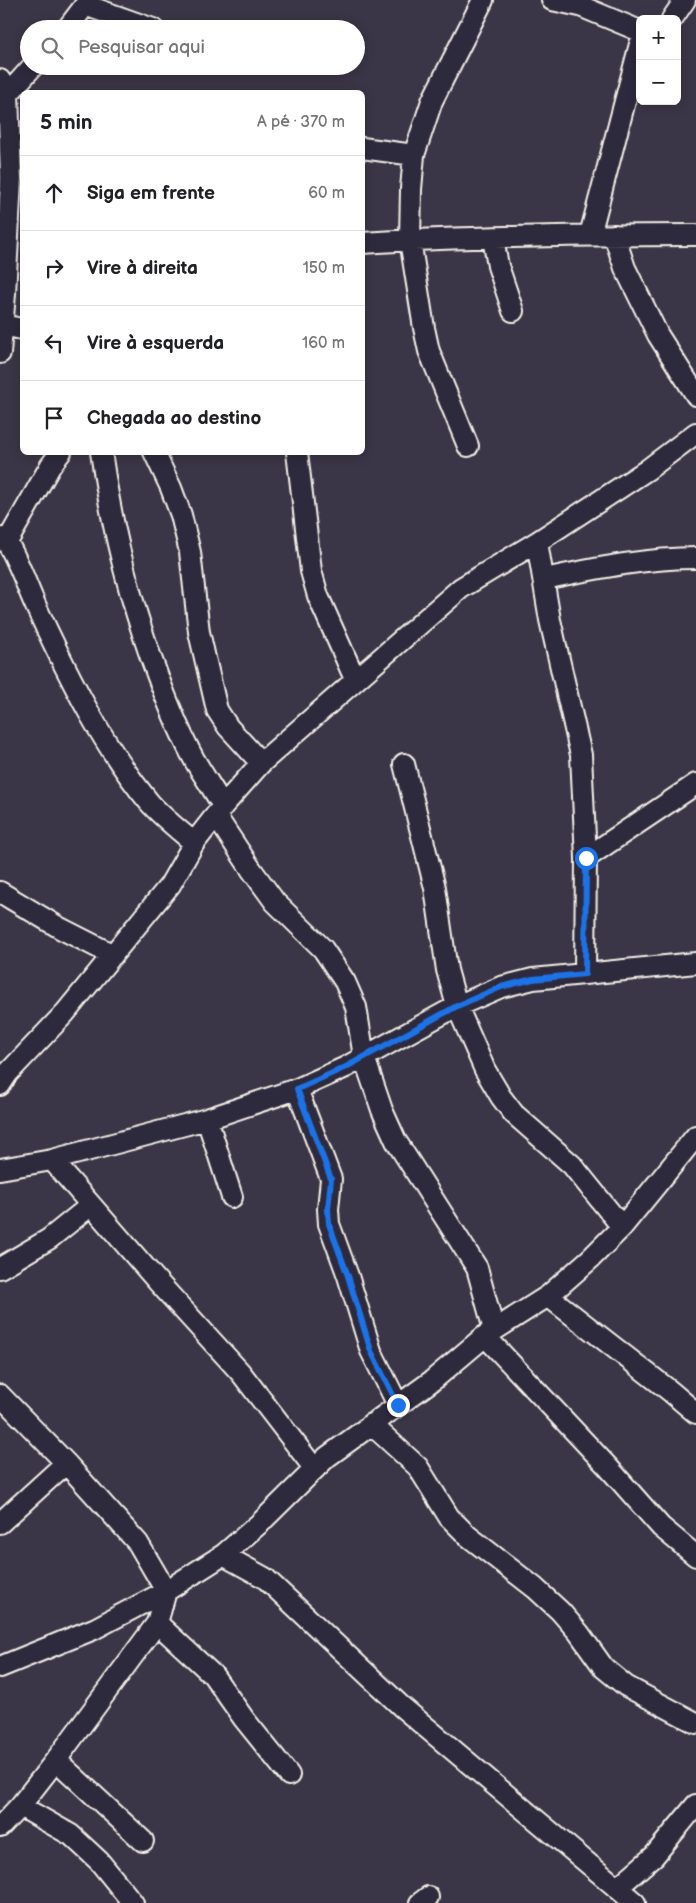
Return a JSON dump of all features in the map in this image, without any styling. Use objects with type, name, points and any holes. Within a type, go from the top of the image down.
[{"type":"street","points":[[468,446],[429,351],[410,240],[411,189],[414,155],[432,101],[483,0]]},
{"type":"street","points":[[552,0],[581,3],[636,29]]},
{"type":"street","points":[[675,15],[685,0]]},
{"type":"street","points":[[74,20],[87,2],[131,20]]},
{"type":"street","points":[[590,236],[636,59]]},
{"type":"street","points":[[1,341],[6,178],[16,136],[4,87],[21,75]]},
{"type":"street","points":[[365,148],[414,155]]},
{"type":"street","points":[[365,243],[410,240],[696,234]]},
{"type":"street","points":[[614,235],[625,268],[658,336],[696,395]]},
{"type":"street","points":[[493,238],[498,266],[513,311]]},
{"type":"street","points":[[1,341],[20,330]]},
{"type":"street","points":[[3,1072],[65,1013],[170,885],[194,843],[261,763],[461,588],[537,542],[647,470],[696,433]]},
{"type":"street","points":[[59,455],[4,540],[15,556],[39,614],[86,708],[115,757],[150,804],[194,843]]},
{"type":"street","points":[[101,455],[128,586],[147,646],[173,715],[251,869],[275,902],[323,949],[345,982],[356,1006],[364,1057],[382,1110],[396,1141],[477,1268],[489,1333],[661,1527],[696,1556]]},
{"type":"street","points":[[155,455],[181,515],[190,552],[199,632],[217,710],[228,727],[261,763]]},
{"type":"street","points":[[296,455],[312,572],[318,596],[355,679]]},
{"type":"street","points":[[537,542],[550,620],[581,755],[586,858],[585,974]]},
{"type":"street","points":[[544,579],[661,560],[696,558]]},
{"type":"street","points":[[404,764],[431,870],[447,970],[457,1006],[485,1070],[501,1098],[514,1114],[572,1165],[622,1227]]},
{"type":"street","points":[[586,858],[696,784]]},
{"type":"street","points":[[0,892],[60,928],[113,954]]},
{"type":"street","points":[[0,1169],[52,1160],[207,1119],[297,1089],[364,1057],[457,1006],[501,987],[533,979],[696,963]]},
{"type":"street","points":[[297,1089],[331,1179],[328,1209],[329,1224],[348,1276],[371,1351],[398,1405]]},
{"type":"street","points":[[207,1119],[232,1196]]},
{"type":"street","points":[[3,1661],[94,1629],[166,1591],[223,1555],[260,1523],[314,1468],[371,1424],[434,1380],[489,1333],[548,1296],[590,1259],[622,1227],[696,1136]]},
{"type":"street","points":[[52,1160],[90,1206],[242,1373],[314,1468]]},
{"type":"street","points":[[0,1268],[49,1239],[90,1206]]},
{"type":"street","points":[[548,1296],[696,1413]]},
{"type":"street","points":[[0,1395],[66,1463],[138,1543],[166,1591],[157,1623],[56,1760],[20,1806],[0,1827]]},
{"type":"street","points":[[371,1424],[418,1467],[450,1517],[468,1536],[535,1588],[560,1611],[579,1633],[604,1668],[626,1686],[696,1723]]},
{"type":"street","points":[[0,1523],[66,1463]]},
{"type":"street","points":[[223,1555],[265,1578],[402,1707],[635,1903]]},
{"type":"street","points":[[157,1623],[213,1675],[244,1719],[289,1775]]},
{"type":"street","points":[[56,1760],[143,1841]]},
{"type":"street","points":[[617,1888],[654,1856],[696,1805]]},
{"type":"street","points":[[20,1806],[71,1835],[99,1861],[133,1903]]},
{"type":"route","points":[[398,1405],[371,1351],[348,1276],[329,1224],[328,1209],[331,1179],[297,1089],[346,1067],[457,1006],[501,987],[533,979],[585,974],[586,858]]}]
